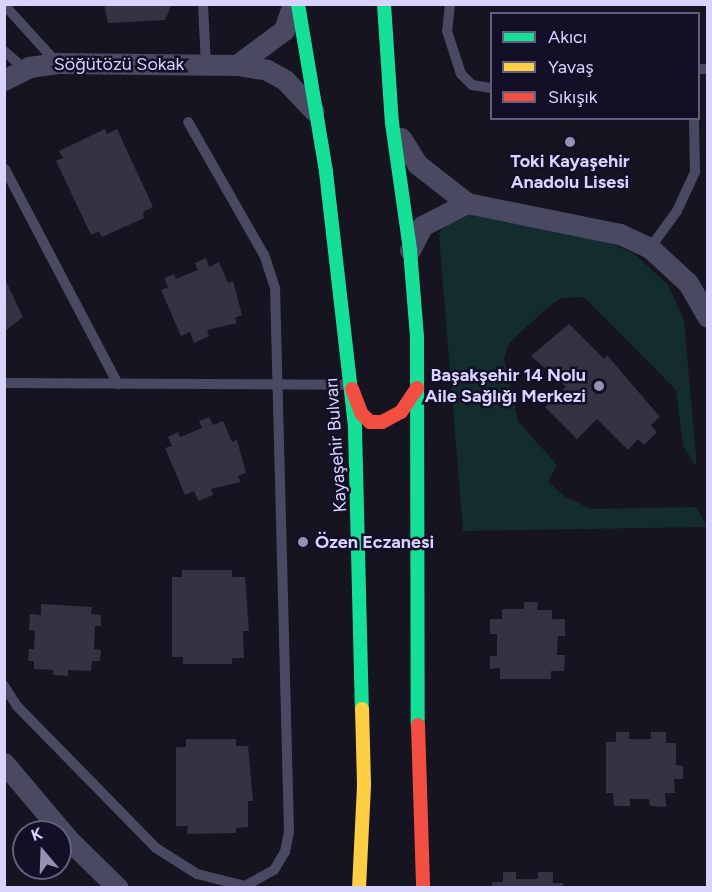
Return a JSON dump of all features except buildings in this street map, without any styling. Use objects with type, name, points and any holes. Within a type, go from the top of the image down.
[{"type":"main road","name":"Kayaşehir Bulvarı","points":[[298,4],[317,117],[351,385],[358,518],[364,784],[358,888]]},
{"type":"main road","points":[[384,4],[392,123],[410,250],[417,388],[417,695],[423,888]]},
{"type":"main road","points":[[351,385],[360,413],[370,422],[382,422],[401,412],[417,388]]},
{"type":"street","points":[[237,65],[284,30],[292,4]]},
{"type":"street","name":"Söğütözü Sokak","points":[[11,74],[56,63],[237,65],[267,70],[285,80],[317,117]]},
{"type":"street","points":[[392,123],[413,160],[438,184],[466,203],[620,234],[650,248],[688,283],[706,312]]},
{"type":"street","points":[[410,250],[422,226],[466,203]]},
{"type":"street","points":[[4,763],[70,841],[118,888]]},
{"type":"lane","points":[[203,4],[206,65]]},
{"type":"lane","points":[[450,4],[447,31],[461,74],[472,85],[490,88]]},
{"type":"lane","points":[[9,10],[56,63]]},
{"type":"lane","points":[[4,51],[11,74]]},
{"type":"lane","points":[[650,248],[677,211],[695,172],[691,120]]},
{"type":"lane","points":[[4,686],[17,706],[156,848],[197,874],[244,885],[274,870],[285,852],[288,832],[275,288],[264,255],[188,122]]},
{"type":"lane","points":[[5,169],[118,384]]},
{"type":"lane","points":[[4,383],[351,385]]},
{"type":"green space","points":[[457,210],[487,212],[613,244],[636,255],[668,285],[684,320],[697,468],[683,446],[676,390],[584,297],[561,298],[547,308],[509,343],[504,359],[518,421],[557,465],[548,482],[566,497],[591,509],[696,507],[707,527],[463,531],[439,235],[444,220]]},
{"type":"traffic: fast","points":[[298,4],[326,172],[355,428],[362,709]]},
{"type":"traffic: fast","points":[[384,4],[392,123],[410,250],[417,337],[418,725]]},
{"type":"traffic: slow","points":[[359,888],[364,784],[362,709]]},
{"type":"traffic: jam","points":[[352,389],[361,413],[370,422],[382,422],[401,412],[417,388]]},
{"type":"traffic: jam","points":[[418,725],[423,888]]},
{"type":"place","name":"Toki Kayaşehir Anadolu Lisesi","points":[[570,142]]},
{"type":"place","name":"Başakşehir 14 Nolu Aile Sağlığı Merkezi","points":[[599,386]]},
{"type":"place","name":"Özen Eczanesi","points":[[303,542]]}]
